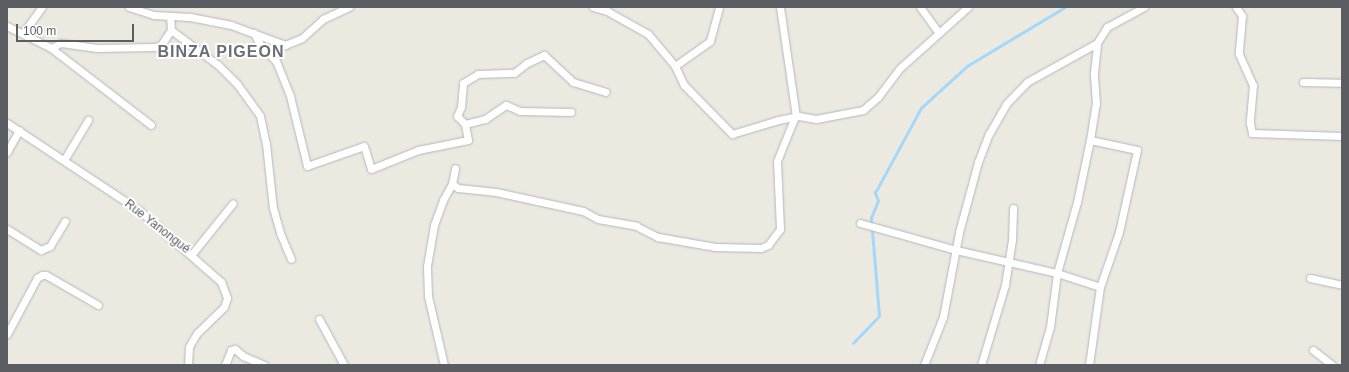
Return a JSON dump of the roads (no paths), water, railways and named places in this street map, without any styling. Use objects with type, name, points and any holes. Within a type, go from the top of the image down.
[{"type":"street","points":[[23,33],[42,7]]},
{"type":"street","points":[[128,7],[154,15],[198,18],[254,33],[285,45],[302,38],[323,19],[349,7]]},
{"type":"street","points":[[596,7],[607,11],[648,34],[676,66],[684,85],[732,134],[761,124],[795,118],[816,119],[850,113],[868,107],[900,68],[968,7]]},
{"type":"street","points":[[676,66],[710,41],[720,7]]},
{"type":"street","points":[[452,184],[458,188],[496,192],[583,211],[598,219],[636,226],[658,237],[715,246],[740,245],[761,248],[768,245],[780,229],[777,161],[795,118],[780,7]]},
{"type":"street","points":[[920,7],[940,33]]},
{"type":"street","points":[[1038,365],[1050,327],[1058,273],[1077,202],[1090,140],[1096,104],[1094,73],[1097,43],[1107,26],[1144,7]]},
{"type":"street","points":[[1236,7],[1242,16],[1239,54],[1253,85],[1250,123],[1252,133],[1342,136]]},
{"type":"street","points":[[51,48],[61,43],[97,48],[149,48],[161,45],[171,30],[170,17]]},
{"type":"street","points":[[7,26],[51,48],[151,125]]},
{"type":"street","points":[[171,30],[218,65],[237,84],[260,116],[266,144],[273,208],[280,233],[291,259]]},
{"type":"street","points":[[254,33],[259,43],[276,61],[280,70],[290,96],[307,166],[364,146],[371,169],[418,150],[468,140],[465,124],[458,116],[461,107],[463,83],[478,74],[514,73],[527,63],[544,55],[573,82],[605,92]]},
{"type":"street","points":[[924,365],[943,317],[956,250],[978,162],[989,134],[1006,104],[1028,82],[1097,43]]},
{"type":"street","points":[[1303,82],[1342,83]]},
{"type":"street","points":[[465,124],[485,119],[506,105],[520,111],[571,112]]},
{"type":"street","points":[[64,160],[88,120]]},
{"type":"street","name":"Rue Yanongué","points":[[7,123],[140,212],[192,254],[221,282],[227,298],[224,308],[197,333],[189,347],[188,365]]},
{"type":"street","points":[[7,152],[19,130]]},
{"type":"street","points":[[1089,365],[1100,287],[1119,232],[1137,150],[1090,140]]},
{"type":"street","points":[[444,365],[426,280],[434,225],[442,200],[452,184],[455,168]]},
{"type":"street","points":[[192,254],[233,203]]},
{"type":"street","points":[[981,365],[1005,285],[1012,240],[1013,208]]},
{"type":"street","points":[[7,229],[41,250],[50,246],[65,221]]},
{"type":"street","points":[[860,223],[956,250],[1058,273],[1100,287]]},
{"type":"street","points":[[7,334],[37,278],[42,276],[46,275],[98,305]]},
{"type":"street","points":[[1310,278],[1342,285]]},
{"type":"street","points":[[319,318],[344,365]]},
{"type":"street","points":[[224,365],[231,350],[235,349],[243,356],[264,365]]},
{"type":"street","points":[[1313,350],[1332,365]]},
{"type":"waterway","points":[[853,343],[879,316],[871,218],[878,201],[875,193],[921,108],[967,66],[1065,7]]},
{"type":"district","name":"BINZA PIGEON","points":[[221,52]]}]
